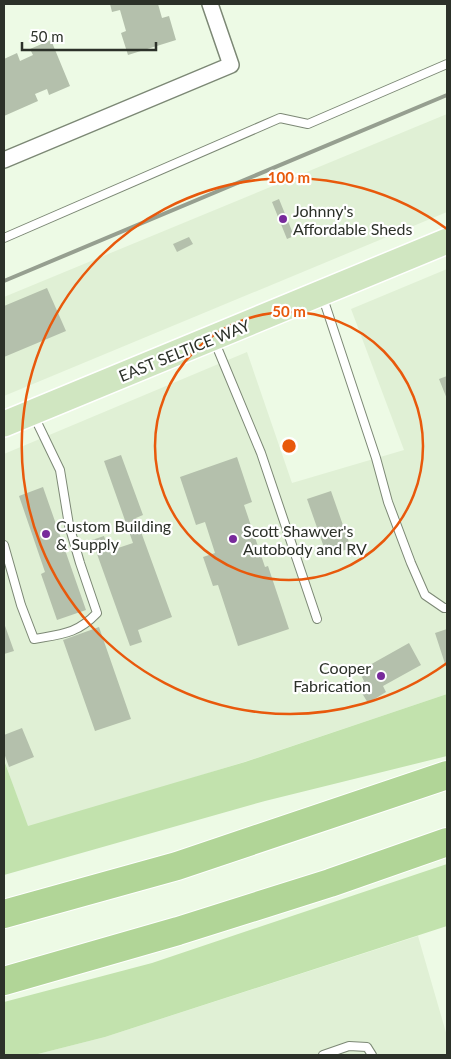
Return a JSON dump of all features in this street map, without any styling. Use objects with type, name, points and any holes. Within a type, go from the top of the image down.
[{"type":"highway","points":[[4,914],[177,866],[447,775]]},
{"type":"highway","points":[[4,981],[188,928],[330,883],[447,842]]},
{"type":"main road","name":"EAST SELTICE WAY","points":[[4,424],[447,241]]},
{"type":"street","points":[[4,160],[231,65],[210,4]]},
{"type":"lane","points":[[4,238],[280,118],[308,124],[447,64]]},
{"type":"lane","points":[[322,293],[376,458],[388,502],[411,563],[426,595],[444,608],[447,608]]},
{"type":"lane","points":[[214,338],[261,453],[317,619]]},
{"type":"lane","points":[[4,544],[21,604],[34,639],[70,633],[87,624],[97,613],[69,525],[60,470],[32,412]]},
{"type":"lane","points":[[323,1055],[349,1046],[367,1047],[372,1055]]},
{"type":"shaded area","points":[[447,114],[447,212],[4,396],[4,297]]},
{"type":"shaded area","points":[[447,269],[447,694],[244,762],[28,829],[4,759],[4,454],[247,352],[292,483],[404,450],[351,309]]},
{"type":"shaded area","points":[[418,936],[447,1036],[447,1055],[34,1055],[105,1037]]},
{"type":"green space","points":[[447,694],[447,756],[265,801],[4,875],[4,760],[28,826],[245,762]]},
{"type":"green space","points":[[447,864],[447,926],[105,1037],[34,1055],[4,1055],[4,1002],[152,963]]},
{"type":"building","points":[[110,4],[158,4],[162,18],[169,16],[176,40],[128,55],[121,33],[126,31],[120,10],[112,12]]},
{"type":"building","points":[[51,40],[70,86],[49,95],[47,89],[35,94],[38,101],[4,116],[4,59],[17,53],[20,61],[33,55],[30,49]]},
{"type":"building","name":"Johnny's Affordable Sheds","points":[[279,199],[294,236],[287,239],[272,202]]},
{"type":"building","points":[[189,237],[193,244],[177,252],[173,244]]},
{"type":"building","points":[[47,288],[66,331],[4,357],[4,306]]},
{"type":"building","points":[[447,376],[447,399],[439,379]]},
{"type":"building","points":[[121,455],[143,515],[136,518],[172,617],[138,630],[142,642],[130,646],[92,540],[104,536],[109,551],[133,543],[104,461]]},
{"type":"building","name":"Scott Shawver's Autobody and RV","points":[[237,457],[252,502],[244,505],[265,567],[268,566],[289,629],[238,646],[218,585],[213,586],[203,557],[215,553],[205,522],[196,525],[180,477]]},
{"type":"building","name":"Custom Building & Supply","points":[[43,487],[86,610],[57,620],[41,574],[45,572],[19,496]]},
{"type":"building","points":[[331,491],[351,548],[327,556],[307,499]]},
{"type":"building","points":[[4,623],[14,651],[4,654]]},
{"type":"building","points":[[99,627],[131,719],[95,731],[63,640]]},
{"type":"building","points":[[447,629],[447,670],[435,633]]},
{"type":"building","name":"Cooper Fabrication","points":[[409,643],[421,665],[383,686],[386,692],[368,703],[357,685],[364,681],[359,671]]},
{"type":"building","points":[[22,728],[34,757],[9,767],[4,753],[4,735]]},
{"type":"railway","points":[[4,281],[447,95]]},
{"type":"place","name":"Johnny's Affordable Sheds","points":[[283,219]]},
{"type":"place","name":"Custom Building & Supply","points":[[46,534]]},
{"type":"place","name":"Scott Shawver's Autobody and RV","points":[[233,539]]},
{"type":"place","name":"Cooper Fabrication","points":[[381,676]]}]
